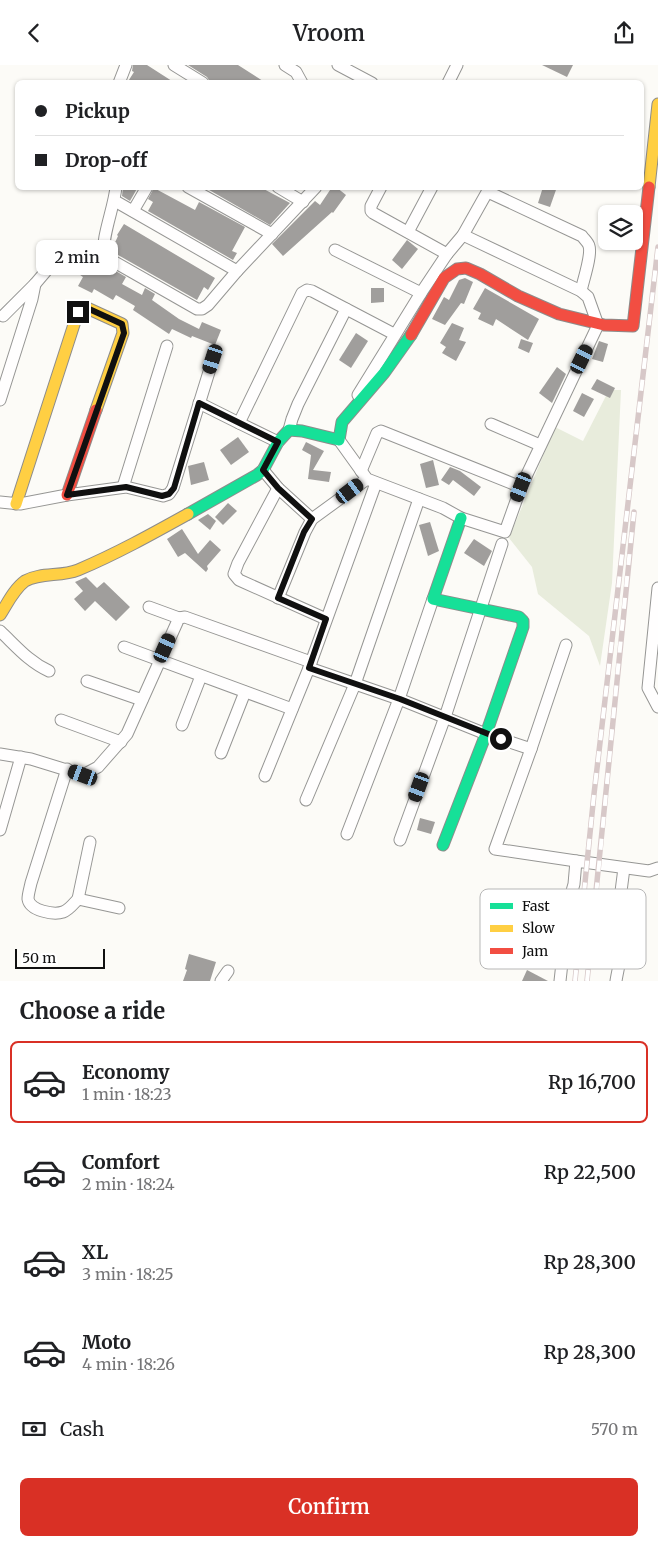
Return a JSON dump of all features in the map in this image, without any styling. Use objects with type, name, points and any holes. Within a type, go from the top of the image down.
[{"type":"street","points":[[120,80],[126,65]]},
{"type":"street","points":[[174,65],[199,80]]},
{"type":"street","points":[[286,65],[296,72],[300,80]]},
{"type":"street","points":[[338,65],[366,80]]},
{"type":"street","points":[[450,80],[457,65]]},
{"type":"street","points":[[342,422],[384,373],[407,341],[444,278],[457,269],[466,268],[474,271],[517,295],[550,309],[598,325],[620,328],[633,326],[658,104]]},
{"type":"street","points":[[116,190],[104,246],[104,256],[197,309],[202,309],[208,305],[237,271],[313,190]]},
{"type":"street","points":[[133,211],[145,190]]},
{"type":"street","points":[[193,190],[272,234]]},
{"type":"street","points":[[283,190],[302,202]]},
{"type":"street","points":[[379,190],[371,206],[371,211],[447,254]]},
{"type":"street","points":[[408,232],[430,190]]},
{"type":"street","points":[[339,440],[342,422],[394,334],[447,254],[463,235],[489,190],[582,236],[589,245],[590,251],[581,291]]},
{"type":"street","points":[[115,201],[237,271]]},
{"type":"street","points":[[290,430],[304,430],[326,438],[339,440],[368,478],[461,518],[505,533],[521,487],[598,325],[588,297],[581,291],[463,235]]},
{"type":"street","points":[[335,250],[421,293]]},
{"type":"street","points":[[3,315],[35,284],[52,264]]},
{"type":"street","points":[[0,400],[35,284]]},
{"type":"street","points":[[239,423],[302,293],[307,290],[394,334]]},
{"type":"street","points":[[16,503],[78,312],[87,308],[122,324],[124,333],[67,495]]},
{"type":"street","points":[[0,615],[24,582],[42,576],[76,571],[141,538],[263,470],[278,442],[290,430],[298,404],[346,309]]},
{"type":"street","points":[[123,487],[167,346]]},
{"type":"street","points":[[0,502],[16,503],[123,487],[162,496],[169,494],[174,488],[213,359]]},
{"type":"street","points":[[199,403],[278,442]]},
{"type":"street","points":[[491,424],[540,445]]},
{"type":"street","points":[[265,775],[310,665],[326,619],[368,478],[377,433],[381,431],[521,487]]},
{"type":"street","points":[[263,470],[278,488],[312,519]]},
{"type":"street","points":[[278,598],[304,532],[312,519],[368,478]]},
{"type":"street","points":[[278,488],[234,574],[239,580],[326,619]]},
{"type":"street","points":[[306,801],[355,684],[419,499]]},
{"type":"street","points":[[347,834],[400,699],[461,518]]},
{"type":"street","points":[[400,840],[445,717],[479,609],[502,544]]},
{"type":"street","points":[[658,588],[648,688],[658,707]]},
{"type":"street","points":[[433,599],[519,617],[523,621],[523,627],[486,734],[443,845]]},
{"type":"street","points":[[149,607],[178,618],[185,617],[486,734],[532,749]]},
{"type":"street","points":[[0,754],[21,757],[83,775],[93,771],[127,733],[178,618]]},
{"type":"street","points":[[0,631],[25,656],[49,671]]},
{"type":"street","points":[[566,645],[532,749],[495,849],[623,873],[649,871],[658,868]]},
{"type":"street","points":[[124,647],[292,709]]},
{"type":"street","points":[[182,725],[201,676]]},
{"type":"street","points":[[87,681],[142,700]]},
{"type":"street","points":[[221,753],[245,692]]},
{"type":"street","points":[[61,720],[120,742]]},
{"type":"street","points":[[0,830],[21,757]]},
{"type":"street","points":[[67,769],[31,883],[28,899],[34,907],[47,912],[64,912],[78,899],[90,843]]},
{"type":"street","points":[[573,889],[576,864]]},
{"type":"street","points":[[621,889],[623,873]]},
{"type":"street","points":[[78,899],[119,908]]},
{"type":"green space","points":[[609,390],[621,390],[612,583],[600,666],[589,636],[538,594],[532,567],[509,538],[555,427],[583,441]]},
{"type":"building","points":[[133,65],[147,65],[170,80],[129,80],[134,72],[132,71]]},
{"type":"building","points":[[188,65],[238,65],[261,80],[209,80]]},
{"type":"building","points":[[542,65],[573,65],[567,77]]},
{"type":"building","points":[[123,190],[136,190],[130,201],[122,196]]},
{"type":"building","points":[[153,190],[158,190],[195,210],[199,202],[245,227],[232,251],[237,253],[233,260],[148,211],[153,202],[148,199]]},
{"type":"building","points":[[209,190],[266,190],[290,203],[270,225]]},
{"type":"building","points":[[330,190],[340,190],[346,195],[333,213],[283,256],[272,244],[315,201],[320,205]]},
{"type":"building","points":[[542,190],[556,190],[550,207],[538,203]]},
{"type":"building","points":[[124,224],[215,278],[208,290],[204,287],[197,300],[111,251],[117,235]]},
{"type":"building","points":[[84,240],[96,247],[97,257],[100,262],[126,277],[122,284],[142,295],[145,288],[155,294],[152,300],[179,319],[199,329],[202,322],[221,330],[215,345],[192,336],[191,338],[172,329],[169,334],[133,310],[135,306],[116,295],[113,300],[94,289],[92,293],[78,286],[83,277],[73,270],[85,253],[79,249]]},
{"type":"building","points":[[407,240],[418,249],[402,269],[392,260]]},
{"type":"building","points":[[465,278],[473,282],[464,304],[461,303],[445,325],[432,319],[444,297],[449,300],[459,280]]},
{"type":"building","points":[[371,288],[384,288],[384,302],[371,303]]},
{"type":"building","points":[[485,288],[539,319],[528,340],[496,319],[493,326],[478,319],[481,313],[473,309]]},
{"type":"building","points":[[452,323],[464,328],[459,340],[466,342],[456,361],[442,353],[446,347],[440,343]]},
{"type":"building","points":[[356,333],[368,341],[351,368],[339,360]]},
{"type":"building","points":[[521,339],[533,343],[529,353],[518,348]]},
{"type":"building","points":[[599,341],[608,344],[603,362],[592,359]]},
{"type":"building","points":[[557,367],[566,374],[552,403],[539,393]]},
{"type":"building","points":[[597,379],[615,388],[610,398],[591,389]]},
{"type":"building","points":[[582,393],[594,399],[584,417],[573,411]]},
{"type":"building","points":[[238,437],[249,452],[231,465],[220,450]]},
{"type":"building","points":[[306,442],[324,451],[313,470],[331,472],[329,482],[308,479],[311,455],[302,450]]},
{"type":"building","points":[[433,460],[439,485],[426,488],[420,464]]},
{"type":"building","points":[[204,462],[209,480],[191,485],[188,466]]},
{"type":"building","points":[[450,467],[460,471],[481,487],[474,496],[453,480],[449,485],[441,480]]},
{"type":"building","points":[[228,503],[237,511],[223,525],[215,517]]},
{"type":"building","points":[[208,514],[216,521],[210,530],[198,520]]},
{"type":"building","points":[[430,522],[439,551],[428,556],[419,525]]},
{"type":"building","points":[[182,529],[198,554],[210,540],[221,550],[207,566],[206,572],[185,553],[178,557],[167,539]]},
{"type":"building","points":[[474,539],[492,551],[484,566],[464,553]]},
{"type":"building","points":[[86,577],[97,588],[104,582],[130,607],[116,621],[95,601],[85,611],[74,599],[83,591],[75,582]]},
{"type":"building","points":[[420,818],[435,822],[431,834],[417,830]]},
{"type":"building","points":[[189,954],[216,962],[210,981],[183,981],[187,970],[185,969]]},
{"type":"building","points":[[527,970],[548,981],[522,981]]},
{"type":"railway","points":[[584,889],[658,247]]},
{"type":"railway","points":[[596,889],[634,512]]},
{"type":"railway","points":[[575,981],[576,969]]},
{"type":"railway","points":[[587,981],[588,969]]},
{"type":"traffic: fast","points":[[188,514],[257,475],[263,470],[278,442],[289,430],[302,431],[339,440],[342,422],[384,373],[411,335]]},
{"type":"traffic: fast","points":[[443,845],[486,734],[523,627],[523,621],[519,617],[433,599],[461,518]]},
{"type":"traffic: slow","points":[[649,187],[658,104]]},
{"type":"traffic: slow","points":[[16,504],[78,312],[87,308],[122,324],[123,333],[96,410]]},
{"type":"traffic: slow","points":[[0,615],[14,592],[25,581],[38,576],[78,570],[120,551],[188,514]]},
{"type":"traffic: jam","points":[[411,335],[444,278],[457,269],[466,268],[518,296],[559,314],[604,325],[633,326],[649,187]]},
{"type":"traffic: jam","points":[[67,495],[96,410]]},
{"type":"route","points":[[78,312],[87,308],[122,324],[124,333],[67,495],[126,487],[162,496],[169,494],[174,488],[199,403],[278,442],[263,470],[278,488],[312,519],[304,532],[278,598],[326,619],[309,668],[400,699],[501,739]]}]
